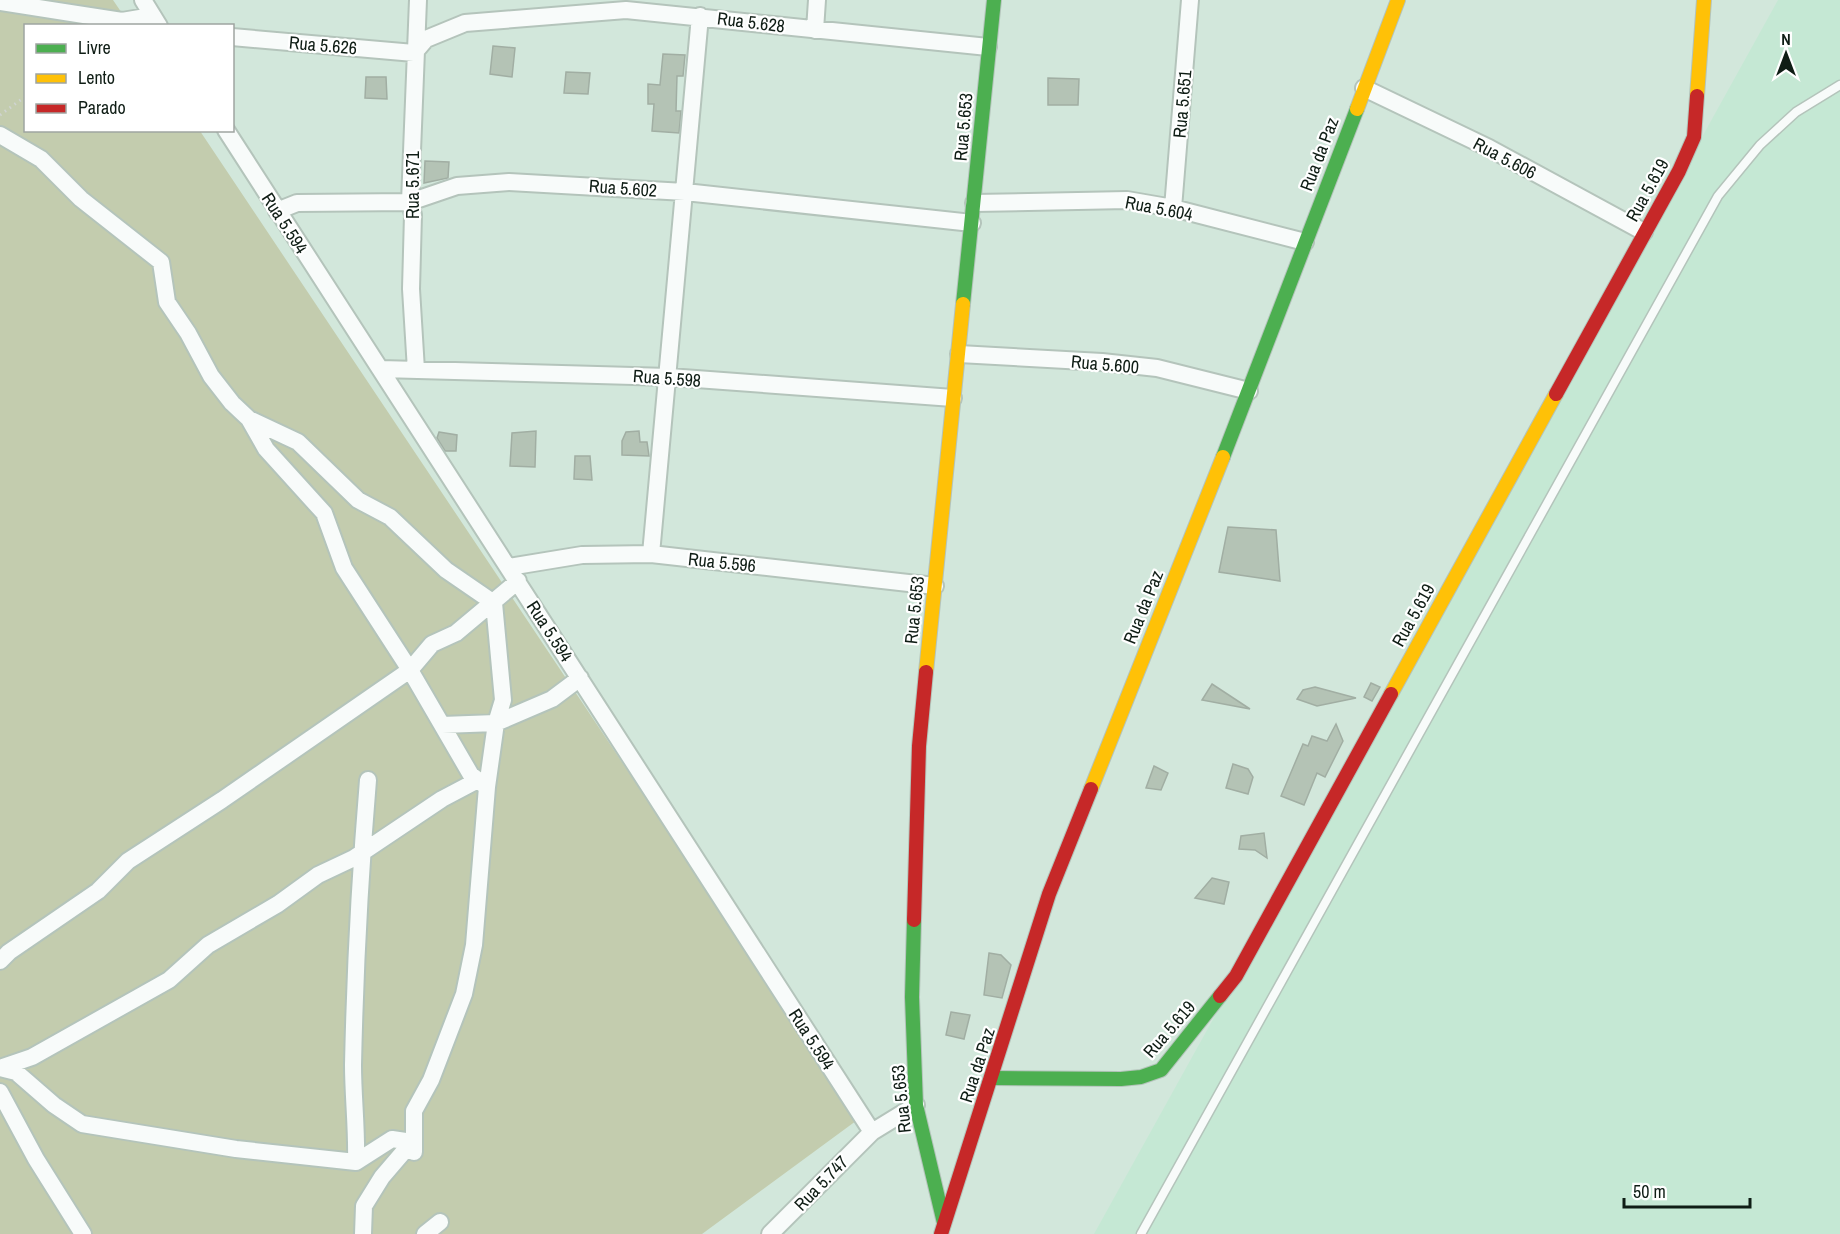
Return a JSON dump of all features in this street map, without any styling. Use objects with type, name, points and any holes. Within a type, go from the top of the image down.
[{"type":"street","points":[[0,2],[122,21],[155,21],[143,0]]},
{"type":"street","name":"Rua 5.671","points":[[416,370],[411,289],[413,215],[410,202],[414,52],[418,0]]},
{"type":"street","points":[[815,30],[817,0]]},
{"type":"street","name":"Rua 5.653","points":[[942,1229],[916,1105],[912,997],[919,746],[994,0]]},
{"type":"street","name":"Rua 5.651","points":[[1173,208],[1190,0]]},
{"type":"street","name":"Rua da Paz","points":[[942,1229],[1049,894],[1249,390],[1398,0]]},
{"type":"street","name":"Rua 5.619","points":[[992,1078],[1120,1079],[1141,1077],[1161,1070],[1236,976],[1679,171],[1694,137],[1704,0]]},
{"type":"street","name":"Rua 5.628","points":[[414,52],[426,39],[443,30],[483,20],[626,10],[988,47]]},
{"type":"street","points":[[651,554],[700,16]]},
{"type":"street","name":"Rua 5.626","points":[[234,37],[414,52]]},
{"type":"street","name":"Rua 5.606","points":[[1364,88],[1489,148],[1644,232]]},
{"type":"street","name":"Rua 5.594","points":[[227,132],[872,1132]]},
{"type":"street","points":[[0,135],[41,159],[81,199],[161,262],[167,302],[188,333],[211,376],[232,403],[249,419],[266,449],[324,513],[344,568],[410,670],[471,775],[483,784]]},
{"type":"street","name":"Rua 5.602","points":[[277,212],[297,203],[410,202],[457,186],[509,182],[685,192],[972,224]]},
{"type":"street","name":"Rua 5.604","points":[[974,203],[1127,200],[1173,208],[1305,242]]},
{"type":"street","name":"Rua 5.600","points":[[959,354],[1102,362],[1157,368],[1249,390]]},
{"type":"street","name":"Rua 5.598","points":[[381,369],[669,376],[953,398]]},
{"type":"street","points":[[249,419],[298,442],[358,500],[390,517],[446,570],[494,603]]},
{"type":"street","name":"Rua 5.596","points":[[513,574],[582,555],[651,554],[935,586]]},
{"type":"street","points":[[0,961],[9,952],[98,891],[128,861],[222,800],[410,670],[432,644],[456,633],[494,603],[513,574]]},
{"type":"street","points":[[363,1234],[364,1206],[382,1177],[413,1147],[414,1111],[431,1080],[464,994],[474,945],[483,784],[503,700],[494,603]]},
{"type":"street","points":[[442,725],[496,723],[552,699],[580,678]]},
{"type":"street","points":[[356,1162],[357,1132],[353,1067],[362,851],[368,780]]},
{"type":"street","points":[[0,1068],[32,1057],[169,980],[208,945],[278,904],[318,875],[354,858],[442,799],[483,784]]},
{"type":"street","points":[[0,1068],[16,1072],[54,1105],[82,1124],[236,1149],[356,1162],[392,1139],[413,1147]]},
{"type":"street","points":[[0,1092],[36,1159],[83,1234]]},
{"type":"street","name":"Rua 5.747","points":[[770,1234],[872,1132],[916,1105]]},
{"type":"street","points":[[425,1234],[440,1222]]},
{"type":"lane","points":[[1141,1234],[1718,195],[1760,146],[1796,112],[1840,84]]},
{"type":"path","points":[[0,115],[24,97]]},
{"type":"shaded area","points":[[0,0],[113,0],[129,24],[24,24],[24,132],[201,132],[860,1118],[702,1234],[0,1234]]},
{"type":"shaded area","points":[[1778,0],[1840,0],[1840,1234],[1094,1234]]},
{"type":"building","points":[[493,46],[515,48],[512,77],[490,74]]},
{"type":"building","points":[[663,54],[685,55],[683,76],[677,76],[676,111],[681,111],[679,133],[652,131],[654,104],[648,104],[648,84],[660,85]]},
{"type":"building","points":[[566,72],[590,73],[588,94],[564,93]]},
{"type":"building","points":[[366,77],[386,77],[387,99],[365,98]]},
{"type":"building","points":[[1048,78],[1079,79],[1078,105],[1048,105]]},
{"type":"building","points":[[425,161],[449,162],[448,178],[424,183]]},
{"type":"building","points":[[536,431],[535,467],[510,466],[512,433]]},
{"type":"building","points":[[639,431],[640,442],[647,442],[649,456],[622,455],[622,441],[626,432]]},
{"type":"building","points":[[439,432],[457,435],[456,451],[445,451],[437,438]]},
{"type":"building","points":[[575,456],[590,456],[592,480],[574,479]]},
{"type":"building","points":[[1228,527],[1276,530],[1280,581],[1219,572]]},
{"type":"building","points":[[1371,683],[1380,687],[1372,701],[1364,697]]},
{"type":"building","points":[[1212,684],[1250,709],[1202,700]]},
{"type":"building","points":[[1315,687],[1356,698],[1317,706],[1297,699],[1303,690]]},
{"type":"building","points":[[1336,724],[1343,741],[1325,777],[1317,773],[1304,805],[1281,796],[1303,744],[1308,746],[1312,736],[1327,741]]},
{"type":"building","points":[[1233,764],[1248,769],[1253,777],[1248,794],[1226,788]]},
{"type":"building","points":[[1154,766],[1168,773],[1161,790],[1146,788]]},
{"type":"building","points":[[1264,833],[1267,858],[1255,850],[1239,849],[1241,836]]},
{"type":"building","points":[[1212,878],[1229,882],[1224,904],[1195,898]]},
{"type":"building","points":[[989,953],[1001,955],[1011,965],[1002,998],[984,995]]},
{"type":"building","points":[[951,1012],[970,1015],[964,1039],[946,1035]]},
{"type":"traffic: fast","points":[[963,304],[994,0]]},
{"type":"traffic: fast","points":[[1223,457],[1357,109]]},
{"type":"traffic: fast","points":[[914,920],[912,997],[916,1105],[944,1223]]},
{"type":"traffic: fast","points":[[992,1078],[1121,1079],[1141,1077],[1161,1070],[1220,996]]},
{"type":"traffic: slow","points":[[1357,109],[1398,0]]},
{"type":"traffic: slow","points":[[1697,96],[1704,0]]},
{"type":"traffic: slow","points":[[926,672],[963,304]]},
{"type":"traffic: slow","points":[[1391,694],[1556,394]]},
{"type":"traffic: slow","points":[[1091,789],[1223,457]]},
{"type":"traffic: jam","points":[[1556,394],[1679,171],[1694,137],[1697,96]]},
{"type":"traffic: jam","points":[[914,920],[919,746],[926,672]]},
{"type":"traffic: jam","points":[[1220,996],[1236,976],[1391,694]]},
{"type":"traffic: jam","points":[[941,1234],[1049,894],[1091,789]]}]
